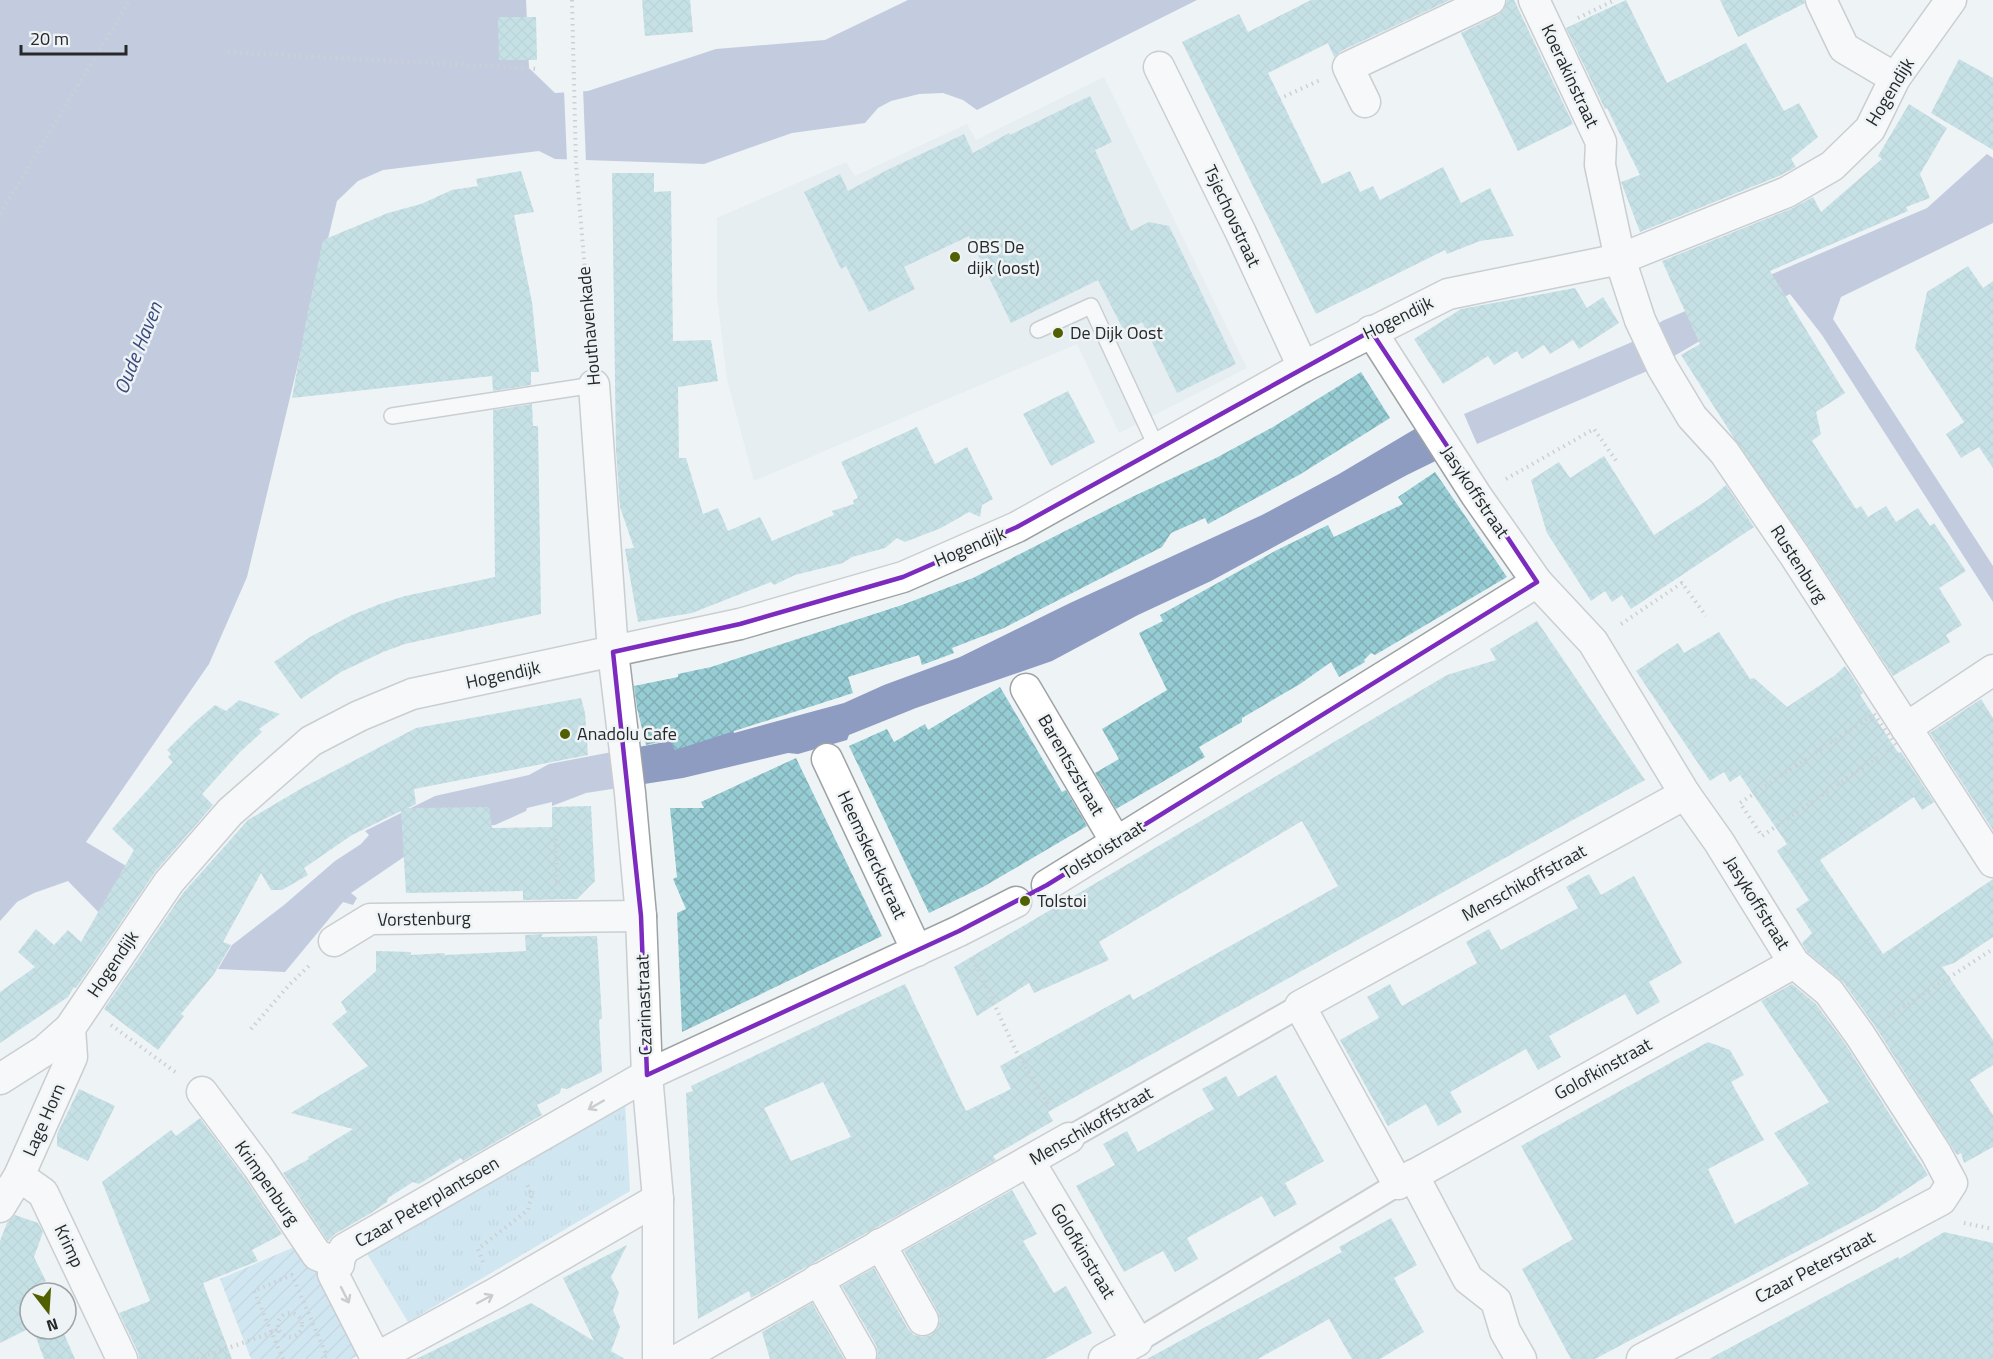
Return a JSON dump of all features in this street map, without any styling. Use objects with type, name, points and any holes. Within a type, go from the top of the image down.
[{"type":"street","points":[[1365,102],[1348,67],[1490,0]]},
{"type":"street","name":"Koerakinstraat","points":[[1534,0],[1601,142],[1600,165],[1620,259]]},
{"type":"street","points":[[1821,0],[1844,48],[1895,78]]},
{"type":"street","name":"Hogendijk","points":[[0,1080],[44,1051],[70,1028],[169,882],[230,812],[311,741],[359,716],[412,694],[740,624],[903,577],[1017,527],[1303,367],[1448,294],[1620,259],[1787,192],[1832,166],[1870,129],[1895,78],[1951,0]]},
{"type":"street","name":"Tsjechovstraat","points":[[1159,67],[1241,233],[1303,367]]},
{"type":"street","name":"Rustenburg","points":[[1620,259],[1640,320],[1662,367],[1692,417],[1724,453],[1782,537],[1897,724],[1993,862]]},
{"type":"street","name":"Jasykoffstraat","points":[[1371,331],[1476,495],[1537,582],[1593,642],[1685,794],[1719,842],[1794,963],[1829,992],[1860,1035],[1936,1153]]},
{"type":"street","name":"Houthavenkade","points":[[594,385],[613,652]]},
{"type":"street","name":"Tolstoistraat","points":[[647,1075],[917,951],[1047,885],[1537,582]]},
{"type":"street","name":"Czarinastraat","points":[[613,652],[630,793],[641,916],[647,1075],[658,1199],[658,1359]]},
{"type":"street","points":[[1897,724],[1993,670]]},
{"type":"street","name":"Barentszstraat","points":[[1026,688],[1116,842]]},
{"type":"street","name":"Heemskerckstraat","points":[[827,759],[917,951]]},
{"type":"street","name":"Menschikoffstraat","points":[[679,1359],[1300,1006],[1685,794]]},
{"type":"street","name":"Vorstenburg","points":[[334,941],[370,919],[641,916]]},
{"type":"street","name":"Golofkinstraat","points":[[1104,1359],[1405,1179],[1794,963]]},
{"type":"street","points":[[1300,1006],[1468,1280],[1496,1301],[1505,1331],[1521,1359]]},
{"type":"street","name":"Lage Horn","points":[[0,1207],[19,1176],[72,1057],[70,1028]]},
{"type":"street","name":"Czaar Peterplantsoen","points":[[647,1075],[344,1249],[333,1274],[376,1358],[496,1293],[658,1199]]},
{"type":"street","name":"Krimpenburg","points":[[202,1092],[258,1167],[317,1255],[339,1264]]},
{"type":"street","name":"Czaar Peterstraat","points":[[1642,1359],[1941,1200],[1952,1183],[1936,1153]]},
{"type":"street","name":"Golofkinstraat","points":[[1029,1161],[1137,1341]]},
{"type":"street","name":"Krimp","points":[[19,1176],[43,1193],[122,1359]]},
{"type":"street","points":[[880,1244],[923,1320]]},
{"type":"street","points":[[818,1279],[861,1354]]},
{"type":"lane","points":[[1038,330],[1091,306],[1157,448]]},
{"type":"lane","points":[[392,416],[594,385]]},
{"type":"path","points":[[0,214],[130,0]]},
{"type":"path","name":"Houthavenkade","points":[[572,0],[576,164],[594,385]]},
{"type":"path","points":[[1549,32],[1615,0]]},
{"type":"path","points":[[228,52],[539,69]]},
{"type":"path","points":[[1279,99],[1348,67]]},
{"type":"path","points":[[1476,495],[1594,429],[1617,462]]},
{"type":"path","points":[[1593,642],[1682,583],[1706,616]]},
{"type":"path","points":[[1874,714],[1897,724],[1896,745],[1762,836],[1740,803],[1874,714]]},
{"type":"path","points":[[556,839],[557,887]]},
{"type":"path","points":[[959,931],[1017,1053],[1069,1138]]},
{"type":"path","points":[[251,1029],[289,985],[334,941]]},
{"type":"path","points":[[1860,1035],[1993,949]]},
{"type":"path","points":[[105,1021],[147,1052]]},
{"type":"path","points":[[496,1293],[478,1249],[528,1210],[532,1195],[512,1154]]},
{"type":"path","points":[[283,1359],[254,1291],[292,1275],[327,1356],[321,1359]]},
{"type":"path","points":[[294,1313],[301,1318],[302,1327],[298,1334],[290,1337],[279,1330],[279,1320],[284,1314],[294,1313]]},
{"type":"path","points":[[197,1359],[279,1330]]},
{"type":"highlighted area","points":[[1371,331],[1537,582],[1047,885],[959,931],[647,1075],[641,916],[613,652],[740,624],[903,577],[1017,527]]},
{"type":"shaded area","name":"OBS De dijk (oost)","points":[[1104,77],[1247,368],[1119,433],[1077,344],[754,481],[727,379],[717,296],[717,218],[846,162],[855,176],[967,124],[976,140]]},
{"type":"green space","points":[[625,1102],[630,1191],[408,1322],[366,1252]]},
{"type":"green space","points":[[301,1244],[361,1354],[351,1359],[251,1359],[220,1279]]},
{"type":"water","name":"Oude Haven","points":[[0,0],[526,0],[529,68],[555,93],[588,91],[716,49],[825,40],[908,0],[1197,0],[977,110],[963,100],[943,93],[919,94],[891,101],[878,108],[865,123],[792,133],[704,164],[555,159],[539,151],[383,170],[358,181],[337,201],[247,577],[209,664],[86,842],[143,876],[112,926],[68,881],[34,893],[17,902],[0,921]]},
{"type":"water","points":[[1987,154],[1993,158],[1993,223],[1841,297],[1833,319],[1993,566],[1993,602],[1822,335],[1790,294],[1739,318],[1652,369],[1477,444],[1464,414],[1639,339],[1662,321],[1927,208]]},
{"type":"water","points":[[1435,417],[1458,450],[1407,475],[1211,581],[1138,615],[1052,661],[916,708],[849,735],[847,740],[798,754],[788,753],[683,778],[586,793],[552,806],[552,802],[527,808],[526,811],[495,825],[472,827],[420,846],[351,893],[357,898],[353,905],[343,902],[285,972],[218,969],[232,945],[284,905],[335,861],[361,844],[369,835],[365,831],[435,796],[529,775],[549,764],[733,729],[734,733],[844,703],[884,685],[960,657],[1070,603],[1262,515],[1339,474]]},
{"type":"pier","points":[[583,88],[586,163],[567,162],[564,90]]},
{"type":"building","points":[[642,0],[690,0],[693,32],[645,36]]},
{"type":"building","points":[[1311,0],[1450,0],[1341,51],[1334,57],[1328,43],[1268,73],[1322,184],[1350,171],[1360,192],[1373,186],[1380,200],[1443,167],[1461,203],[1490,188],[1514,236],[1480,241],[1447,254],[1445,250],[1316,314],[1182,42],[1239,14],[1248,32]]},
{"type":"building","points":[[1507,0],[1514,0],[1573,124],[1518,151],[1461,33],[1498,15],[1504,9]]},
{"type":"building","points":[[1626,0],[1667,83],[1746,43],[1784,111],[1799,103],[1818,137],[1791,159],[1796,167],[1640,232],[1621,182],[1640,175],[1566,28]]},
{"type":"building","points":[[1720,0],[1804,0],[1805,3],[1738,37]]},
{"type":"building","points":[[498,17],[536,17],[537,60],[499,60]]},
{"type":"building","points":[[1959,59],[1993,78],[1993,150],[1931,113]]},
{"type":"building","points":[[1090,96],[1112,142],[1095,150],[1131,231],[1149,222],[1169,226],[1236,364],[1177,393],[1142,322],[1124,331],[1098,280],[1011,323],[969,236],[904,267],[915,289],[869,312],[846,266],[841,269],[804,192],[840,174],[848,191],[964,134],[973,153],[1009,133],[1010,135]]},
{"type":"building","points":[[1909,104],[1947,128],[1920,174],[1930,198],[1906,207],[1908,211],[1770,271],[1845,393],[1816,412],[1821,434],[1812,441],[1856,509],[1861,506],[1868,517],[1886,506],[1896,522],[1918,508],[1930,526],[1934,523],[1966,571],[1939,588],[1962,625],[1946,635],[1950,642],[1893,676],[1681,355],[1700,344],[1662,261],[1793,208],[1813,197],[1821,212],[1882,159],[1878,156]]},
{"type":"building","points":[[521,171],[534,212],[514,215],[532,302],[539,372],[531,372],[531,385],[493,391],[492,376],[292,398],[323,240],[388,213],[421,204],[452,190],[478,186],[476,179]]},
{"type":"building","points":[[612,173],[654,173],[654,192],[671,191],[673,341],[711,340],[718,381],[678,387],[679,458],[686,458],[703,514],[718,508],[728,531],[760,517],[772,541],[834,515],[832,511],[854,504],[853,500],[858,498],[841,462],[917,427],[935,464],[967,447],[993,499],[982,505],[980,517],[969,512],[941,528],[905,542],[897,538],[885,548],[852,557],[843,563],[795,575],[774,585],[771,582],[692,613],[638,622],[625,549],[634,548],[620,507],[616,451]]},
{"type":"building","points":[[1968,266],[1983,288],[1993,281],[1993,468],[1979,447],[1961,458],[1946,434],[1964,422],[1915,348],[1927,292]]},
{"type":"building","points":[[1575,288],[1587,308],[1603,297],[1619,323],[1579,349],[1573,340],[1550,354],[1544,345],[1522,359],[1517,351],[1494,365],[1488,356],[1443,384],[1414,339],[1461,309]]},
{"type":"building","points":[[1361,372],[1390,418],[1299,475],[1208,524],[1205,518],[1171,533],[1162,547],[1004,628],[952,648],[954,653],[922,665],[919,655],[848,677],[853,693],[675,750],[670,740],[646,745],[634,686],[678,677],[678,674],[711,667],[902,605],[973,578],[1134,496],[1216,458],[1273,427]]},
{"type":"building","points":[[1068,391],[1095,442],[1051,466],[1023,414]]},
{"type":"building","points":[[532,404],[533,426],[538,426],[541,614],[405,644],[341,672],[301,699],[274,662],[310,637],[352,615],[380,604],[405,596],[495,577],[493,410]]},
{"type":"building","points":[[1604,456],[1654,535],[1709,499],[1726,485],[1754,527],[1631,609],[1622,595],[1612,602],[1605,591],[1591,601],[1547,533],[1531,480],[1559,462],[1570,478]]},
{"type":"building","points":[[1435,472],[1507,577],[1375,655],[1371,653],[1364,660],[1365,662],[1339,677],[1331,662],[1300,684],[1242,718],[1242,722],[1199,747],[1205,757],[1116,809],[1095,773],[1119,759],[1102,729],[1167,690],[1139,633],[1163,621],[1160,615],[1275,551],[1328,525],[1334,537],[1403,504],[1398,497]]},
{"type":"building","points":[[1537,621],[1645,780],[1048,1112],[1053,1121],[993,1156],[996,1160],[751,1298],[749,1291],[698,1319],[686,1093],[693,1091],[691,1086],[905,984],[966,1111],[1011,1089],[1000,1066],[1130,994],[1133,1000],[1338,886],[1302,821],[1099,942],[1109,960],[1034,993],[1029,983],[977,1016],[954,967],[1447,675],[1496,660],[1490,649]],"holes":[[[823,1082],[851,1137],[791,1161],[764,1108]]]},
{"type":"building","points":[[1719,632],[1750,679],[1754,678],[1787,707],[1834,676],[1845,666],[1863,693],[1860,695],[1934,802],[1922,810],[1914,797],[1820,860],[1883,954],[1993,879],[1993,937],[1954,963],[1942,967],[1993,1040],[1993,1065],[1970,1080],[1993,1115],[1993,1147],[1964,1163],[1961,1153],[1957,1155],[1875,1026],[1843,982],[1807,952],[1802,943],[1812,933],[1796,909],[1809,900],[1777,851],[1787,844],[1740,775],[1730,782],[1724,772],[1710,781],[1636,671],[1678,643],[1684,653]]},
{"type":"building","points":[[1000,687],[1062,792],[1066,790],[1087,826],[983,887],[929,913],[849,746],[887,729],[894,742],[925,724],[928,730]]},
{"type":"building","points":[[581,698],[585,713],[588,755],[414,789],[416,804],[408,808],[489,807],[492,828],[552,827],[552,807],[591,806],[595,881],[577,899],[523,900],[523,891],[406,893],[401,811],[352,835],[304,868],[308,875],[282,890],[271,890],[261,873],[223,942],[231,945],[214,974],[181,1014],[184,1016],[158,1050],[104,1009],[183,893],[248,820],[302,788],[416,728]]},
{"type":"building","points":[[1981,699],[1993,718],[1993,830],[1930,733]]},
{"type":"building","points":[[239,700],[280,714],[259,729],[262,732],[240,752],[202,794],[213,805],[155,872],[76,988],[74,987],[68,997],[0,1043],[0,992],[35,967],[18,952],[36,929],[54,945],[68,930],[81,942],[134,850],[112,829],[173,762],[168,757],[171,754],[167,750],[215,705],[226,711]]},
{"type":"building","points":[[796,758],[882,936],[682,1032],[677,913],[686,909],[673,879],[677,877],[670,808],[704,808],[701,802]]},
{"type":"building","points":[[1589,874],[1601,895],[1634,876],[1682,963],[1649,982],[1660,1002],[1637,1015],[1625,994],[1549,1036],[1561,1057],[1538,1070],[1526,1049],[1450,1092],[1462,1112],[1438,1126],[1426,1104],[1388,1126],[1340,1040],[1379,1018],[1367,997],[1390,984],[1402,1006],[1477,963],[1466,942],[1489,929],[1501,950],[1578,908],[1566,887]]},
{"type":"building","points":[[543,934],[541,937],[597,936],[602,1018],[599,1020],[602,1072],[567,1089],[561,1088],[560,1093],[537,1105],[542,1115],[463,1161],[461,1158],[419,1184],[413,1182],[328,1241],[283,1173],[309,1159],[308,1157],[353,1129],[291,1113],[368,1066],[332,1024],[347,1012],[341,1002],[376,971],[376,951],[411,952],[411,955],[444,953],[445,955],[526,951],[525,935]]},
{"type":"building","points":[[1792,984],[1816,1004],[1846,1045],[1928,1175],[1875,1210],[1595,1359],[1571,1359],[1522,1269],[1573,1239],[1521,1146],[1708,1042],[1730,1050],[1744,1075],[1731,1082],[1764,1140],[1708,1169],[1735,1224],[1809,1184],[1774,1133],[1829,1102],[1761,1001]]},
{"type":"building","points":[[1276,1075],[1324,1161],[1285,1183],[1297,1204],[1274,1217],[1262,1196],[1187,1238],[1198,1259],[1175,1272],[1163,1251],[1124,1272],[1076,1186],[1115,1165],[1103,1144],[1127,1131],[1138,1152],[1214,1109],[1202,1089],[1226,1076],[1238,1097]]},
{"type":"building","points":[[79,1089],[115,1106],[88,1161],[57,1146],[57,1134]]},
{"type":"building","points":[[200,1118],[244,1177],[282,1234],[252,1250],[258,1261],[203,1283],[232,1359],[139,1359],[138,1352],[119,1313],[150,1301],[102,1182],[171,1130],[176,1136]]},
{"type":"building","points":[[1012,1190],[1037,1234],[1023,1241],[1054,1293],[1066,1286],[1092,1333],[1045,1359],[877,1359],[876,1345],[842,1286],[874,1268],[908,1329],[914,1335],[922,1337],[931,1335],[938,1328],[940,1320],[938,1312],[904,1251]]},
{"type":"building","points":[[15,1215],[38,1223],[43,1232],[34,1257],[46,1281],[18,1281],[18,1334],[0,1343],[0,1241],[7,1223]]},
{"type":"building","points":[[1391,1218],[1417,1265],[1394,1278],[1424,1332],[1380,1359],[1352,1359],[1329,1319],[1258,1359],[1147,1359],[1342,1252],[1339,1247]]},
{"type":"building","points":[[1944,1232],[1993,1243],[1993,1359],[1709,1359],[1898,1257],[1899,1259]]},
{"type":"building","points":[[627,1245],[611,1277],[619,1293],[613,1310],[620,1327],[611,1351],[625,1359],[416,1359],[531,1303],[594,1341],[563,1278]]},
{"type":"building","points":[[812,1303],[844,1359],[770,1359],[762,1332]]},
{"type":"building","points":[[37,1341],[67,1341],[75,1359],[44,1359]]},
{"type":"place","name":"OBS De dijk (oost)","points":[[955,257]]},
{"type":"place","name":"De Dijk Oost","points":[[1058,333]]},
{"type":"place","name":"Anadolu Cafe","points":[[565,734]]},
{"type":"place","name":"Tolstoi","points":[[1025,901]]}]
